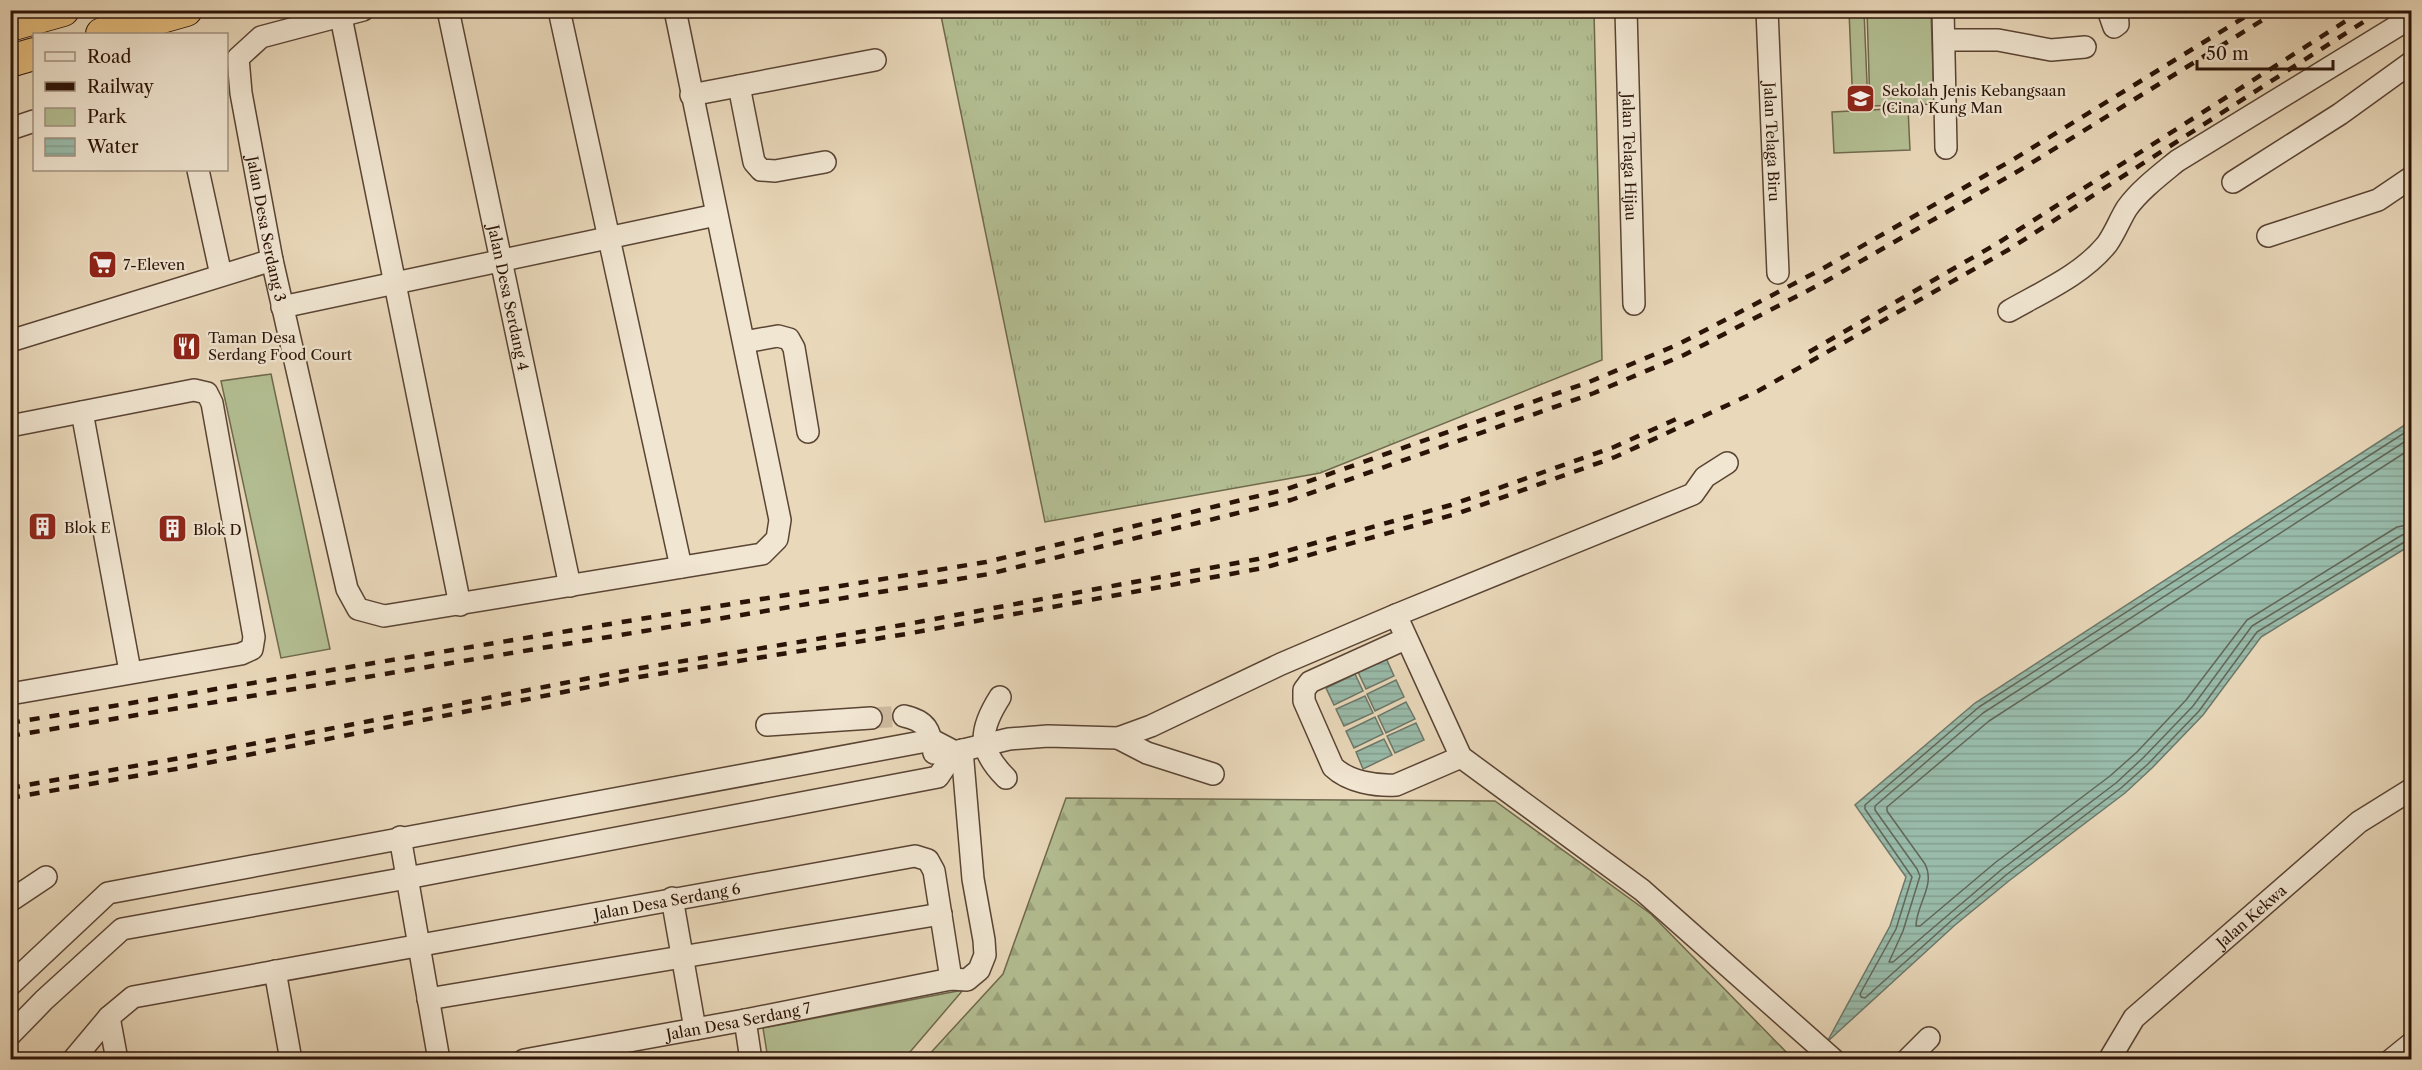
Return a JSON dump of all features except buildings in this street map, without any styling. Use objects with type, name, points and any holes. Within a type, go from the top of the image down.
[{"type":"highway","points":[[10,25],[63,10]]},
{"type":"highway","points":[[106,33],[186,10]]},
{"type":"highway","points":[[10,61],[33,54]]},
{"type":"street","points":[[363,10],[341,17],[460,604],[762,554],[777,539],[780,520],[675,10]]},
{"type":"street","name":"Jalan Desa Serdang 4","points":[[448,10],[570,586]]},
{"type":"street","points":[[559,10],[681,567]]},
{"type":"street","name":"Jalan Telaga Hijau","points":[[1626,10],[1634,304]]},
{"type":"street","name":"Jalan Telaga Biru","points":[[1767,10],[1778,273]]},
{"type":"street","points":[[1943,10],[1946,148]]},
{"type":"street","points":[[2108,10],[2114,27],[2118,24],[2117,10]]},
{"type":"street","name":"Jalan Desa Serdang 3","points":[[341,17],[261,37],[238,58],[241,93],[272,260],[347,589],[358,609],[384,616],[460,604]]},
{"type":"street","points":[[2009,311],[2068,277],[2092,259],[2107,243],[2128,207],[2155,179],[2177,161],[2412,17]]},
{"type":"street","points":[[1944,40],[1998,40],[2051,50],[2085,47]]},
{"type":"street","points":[[691,95],[875,60]]},
{"type":"street","points":[[2233,182],[2331,120],[2412,62]]},
{"type":"street","points":[[740,86],[754,162],[761,170],[774,171],[825,162]]},
{"type":"street","points":[[10,129],[33,121]]},
{"type":"street","points":[[198,171],[221,275]]},
{"type":"street","points":[[2268,236],[2379,200],[2412,177]]},
{"type":"street","points":[[282,307],[716,215]]},
{"type":"street","points":[[12,337],[272,260]]},
{"type":"street","points":[[744,342],[777,336],[789,339],[794,348],[808,432]]},
{"type":"street","points":[[10,426],[194,390],[207,393],[212,404],[255,637],[252,649],[241,654],[10,693]]},
{"type":"street","points":[[82,412],[130,671]]},
{"type":"street","points":[[10,1035],[44,1000],[122,929],[407,878],[938,777],[958,751],[985,743],[1048,736],[1118,738],[1151,726],[1281,664],[1396,615],[1693,494],[1705,477],[1727,463]]},
{"type":"street","points":[[1396,615],[1405,639],[1461,757],[1642,890],[1834,1059]]},
{"type":"street","points":[[1405,639],[1310,682],[1304,690],[1304,701],[1333,767],[1341,775],[1351,779],[1385,786],[1396,785],[1461,757]]},
{"type":"street","points":[[1000,697],[984,727],[985,743],[994,766],[1006,778]]},
{"type":"street","points":[[904,716],[918,719],[927,728],[932,740],[938,777]]},
{"type":"street","points":[[767,725],[871,718]]},
{"type":"street","points":[[1118,738],[1147,753],[1213,774]]},
{"type":"street","points":[[13,976],[108,892],[932,740],[958,751]]},
{"type":"street","name":"Jalan Desa Serdang 7","points":[[524,1059],[596,1054],[695,1029],[951,979],[967,980],[979,970],[985,955],[973,879],[958,751]]},
{"type":"street","name":"Jalan Kekwa","points":[[2109,1059],[2134,1018],[2359,822],[2412,789]]},
{"type":"street","points":[[400,837],[438,1059]]},
{"type":"street","name":"Jalan Desa Serdang 6","points":[[110,1017],[133,997],[275,971],[420,950],[672,898],[915,856],[928,860],[934,871],[941,914]]},
{"type":"street","points":[[10,901],[46,877]]},
{"type":"street","points":[[672,898],[695,1029]]},
{"type":"street","points":[[428,999],[941,914],[951,979]]},
{"type":"street","points":[[275,971],[291,1059]]},
{"type":"street","points":[[74,1059],[110,1017]]},
{"type":"street","points":[[110,1017],[117,1059]]},
{"type":"street","points":[[745,1020],[751,1059]]},
{"type":"street","points":[[1907,1059],[1929,1038]]},
{"type":"street","points":[[2391,1059],[2412,1043]]},
{"type":"green space","points":[[940,11],[1594,11],[1602,360],[1320,473],[1045,522]]},
{"type":"green space","points":[[1849,11],[1864,11],[1868,107],[1853,108]]},
{"type":"green space","points":[[1867,11],[1931,11],[1934,104],[1870,106]]},
{"type":"green space","points":[[1908,108],[1910,150],[1834,153],[1832,112]]},
{"type":"green space","points":[[271,374],[330,649],[281,658],[221,381]]},
{"type":"green space","points":[[1066,798],[1495,801],[1651,914],[1793,1059],[925,1059],[1003,974]]},
{"type":"green space","points":[[963,990],[904,1059],[768,1059],[763,1028]]},
{"type":"water","points":[[2411,421],[2411,545],[2261,637],[2203,715],[2152,768],[2125,793],[2010,880],[1955,925],[1827,1042],[1890,926],[1906,877],[1855,805],[1975,703]]},
{"type":"water","points":[[1386,658],[1394,676],[1366,689],[1358,672]]},
{"type":"water","points":[[1355,674],[1363,691],[1334,705],[1326,688]]},
{"type":"water","points":[[1396,680],[1404,697],[1375,711],[1367,694]]},
{"type":"water","points":[[1365,696],[1373,713],[1344,726],[1336,709]]},
{"type":"water","points":[[1406,702],[1415,719],[1386,733],[1378,716]]},
{"type":"water","points":[[1375,717],[1383,734],[1354,748],[1346,731]]},
{"type":"water","points":[[1416,723],[1424,740],[1395,753],[1387,736]]},
{"type":"water","points":[[1384,739],[1392,755],[1363,769],[1356,752]]},
{"type":"tunnel","points":[[871,718],[904,716]]},
{"type":"railway","points":[[10,723],[986,562],[1287,489],[1589,382],[1679,344],[1822,269],[2014,159],[2256,10]]},
{"type":"railway","points":[[10,736],[989,574],[1291,500],[1594,393],[1684,355],[1828,280],[2020,170],[2279,10]]},
{"type":"railway","points":[[1809,352],[1998,243],[2363,10]]},
{"type":"railway","points":[[10,798],[187,767],[639,677],[906,634],[1263,568],[1456,514],[1615,457],[1758,391],[2008,250],[2382,10]]},
{"type":"railway","points":[[10,788],[180,758],[641,668],[902,625],[1258,559],[1451,505],[1614,447],[1683,416]]},
{"type":"place","name":"Sekolah Jenis Kebangsaan (Cina) Kung Man","points":[[1861,99]]},
{"type":"place","name":"7-Eleven","points":[[102,264]]},
{"type":"place","name":"Taman Desa Serdang Food Court","points":[[187,346]]},
{"type":"place","name":"Blok E","points":[[43,527]]},
{"type":"place","name":"Blok D","points":[[172,529]]}]
